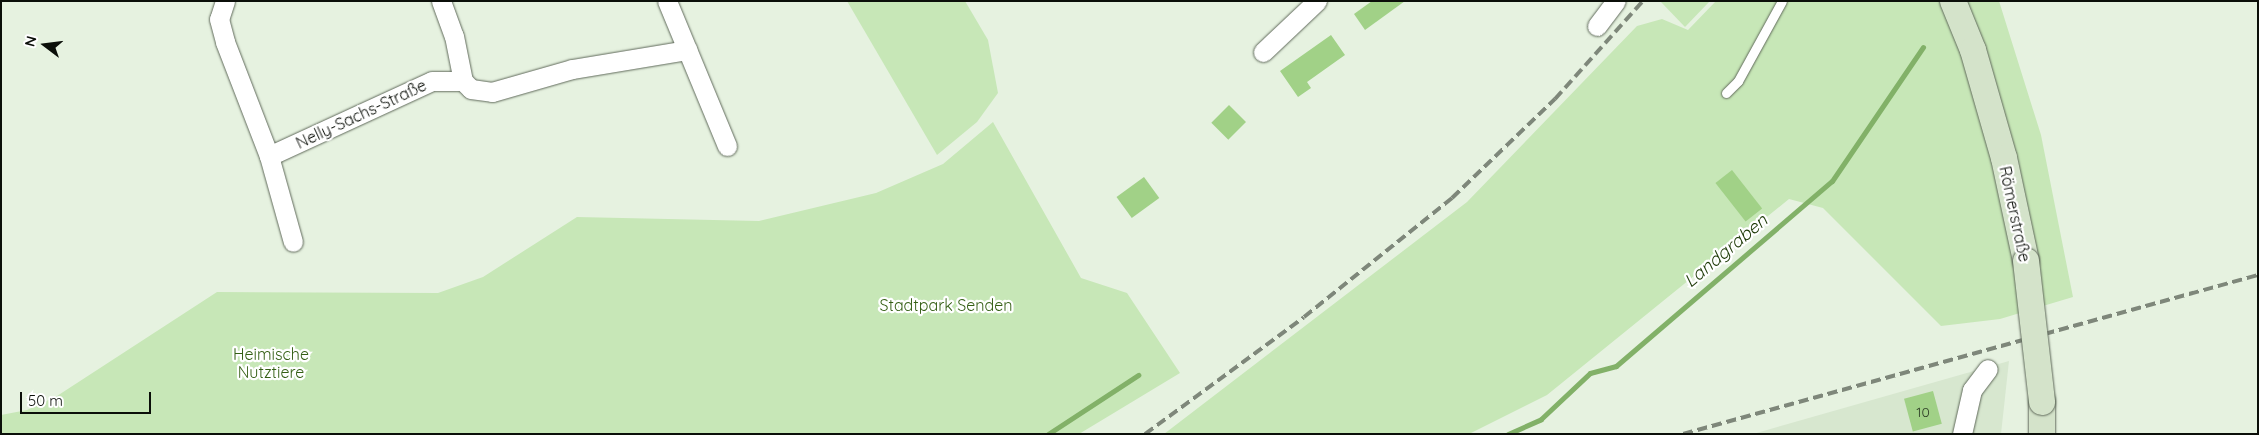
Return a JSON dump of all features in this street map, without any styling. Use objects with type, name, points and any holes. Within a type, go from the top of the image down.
[{"type":"main road","name":"Römerstraße","points":[[1952,1],[1973,50],[2004,158],[2026,261],[2042,402],[2042,434]]},
{"type":"street","points":[[225,1],[219,20],[225,42],[269,156],[293,242]]},
{"type":"street","points":[[441,1],[454,36],[463,81]]},
{"type":"street","points":[[666,1],[727,146]]},
{"type":"street","points":[[1263,52],[1317,1]]},
{"type":"street","points":[[1598,26],[1616,1]]},
{"type":"street","name":"Nelly-Sachs-Straße","points":[[269,156],[432,80],[463,81],[471,89],[492,92],[572,69],[687,50]]},
{"type":"street","points":[[1962,434],[1972,390],[1988,369]]},
{"type":"lane","points":[[1726,93],[1738,81],[1782,1]]},
{"type":"shaded area","points":[[2009,361],[2001,434],[1753,434]]},
{"type":"green space","points":[[847,1],[965,1],[988,40],[998,93],[977,122],[937,155]]},
{"type":"green space","points":[[1660,1],[1710,1],[1685,27]]},
{"type":"green space","points":[[1716,1],[1999,1],[2041,135],[2073,297],[2000,319],[1941,326],[1823,208],[1789,199],[1547,395],[1469,434],[1164,434],[1467,202],[1637,26],[1662,19],[1688,30]]},
{"type":"green space","name":"Stadtpark Senden","points":[[993,122],[1081,278],[1127,293],[1180,373],[1079,434],[1,434],[1,415],[27,410],[57,396],[217,292],[438,293],[483,277],[577,217],[759,221],[876,193],[943,164]]},
{"type":"building","points":[[1372,1],[1405,1],[1365,30],[1354,14]]},
{"type":"building","points":[[1331,35],[1345,55],[1307,82],[1311,88],[1298,97],[1280,71]]},
{"type":"building","points":[[1229,105],[1246,122],[1228,140],[1211,123]]},
{"type":"building","points":[[1732,170],[1762,209],[1746,222],[1715,183]]},
{"type":"building","points":[[1144,177],[1159,198],[1132,218],[1116,197]]},
{"type":"building","points":[[1933,391],[1942,424],[1913,432],[1904,399]]},
{"type":"waterway","name":"Landgraben","points":[[1508,434],[1541,419],[1590,373],[1616,366],[1832,181],[1923,47]]},
{"type":"waterway","name":"Landgraben","points":[[1048,434],[1138,375]]},
{"type":"railway","points":[[1145,434],[1304,317],[1452,198],[1555,99],[1643,1]]},
{"type":"railway","points":[[1683,434],[2258,275]]},
{"type":"park label","name":"Heimische Nutztiere","points":[[271,363]]}]
